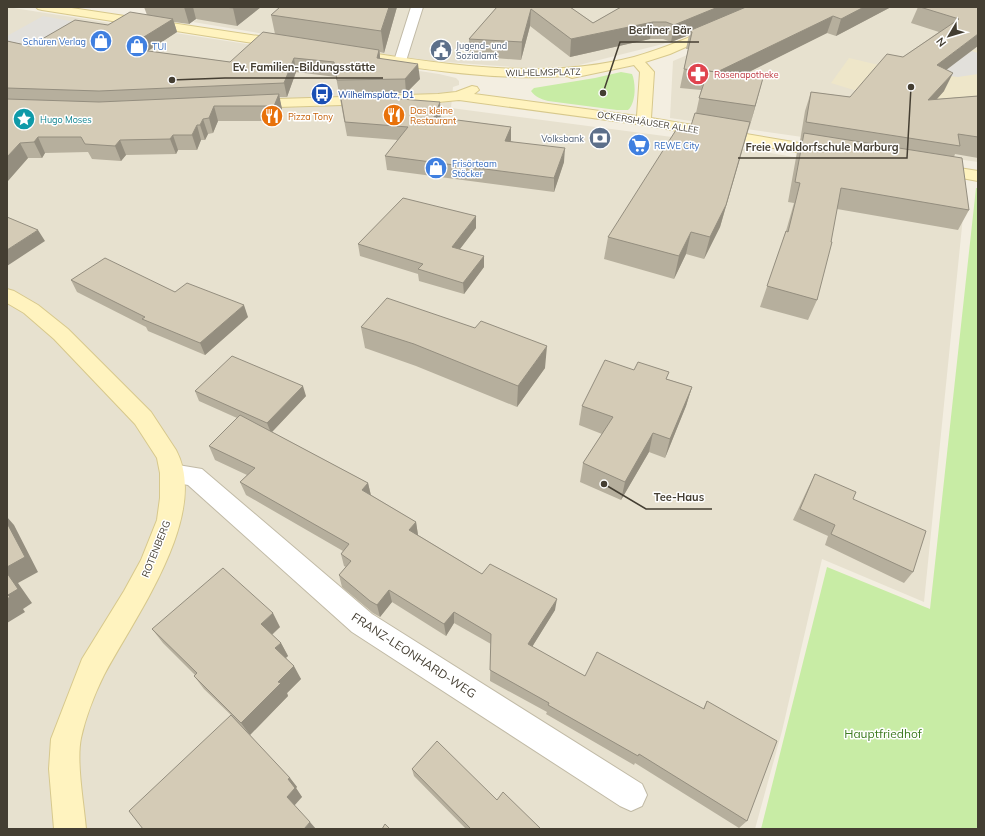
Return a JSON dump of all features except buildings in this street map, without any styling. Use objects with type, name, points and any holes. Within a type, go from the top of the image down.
[{"type":"street","points":[[42,7],[298,46]]},
{"type":"street","points":[[400,61],[417,7]]},
{"type":"street","name":"WILHELMSPLATZ","points":[[484,85],[535,82],[638,60],[680,45],[768,7]]},
{"type":"street","points":[[337,52],[452,68],[484,85]]},
{"type":"street","points":[[638,60],[646,72],[644,122]]},
{"type":"street","name":"WILHELMSPLATZ","points":[[452,68],[500,72],[542,73],[586,71]]},
{"type":"street","points":[[238,105],[459,96],[484,85]]},
{"type":"street","name":"WILHELMSPLATZ","points":[[509,89],[526,101],[540,106]]},
{"type":"street","name":"OCKERSHÄUSER ALLEE","points":[[459,96],[540,106],[841,154]]},
{"type":"street","points":[[917,166],[978,176]]},
{"type":"street","name":"ROTENBERG","points":[[7,295],[31,309],[61,334],[138,413],[168,456],[172,473],[172,498],[169,520],[152,564],[133,600],[92,669],[66,740],[65,769],[70,829]]},
{"type":"street","name":"FRANZ-LEONHARD-WEG","points":[[172,473],[194,476],[362,623],[631,794]]},
{"type":"shaded area","points":[[7,7],[439,74],[456,78],[459,81],[459,85],[453,87],[451,108],[695,140],[966,187],[924,602],[822,559],[782,731],[755,829],[7,829]]},
{"type":"shaded area","points":[[215,7],[741,7],[663,44],[575,66],[525,68],[419,60],[193,22]]},
{"type":"shaded area","points":[[796,7],[978,7],[978,162],[670,118],[673,61],[752,28]]},
{"type":"shaded area","points":[[43,16],[81,23],[34,50],[7,45],[7,36]]},
{"type":"shaded area","points":[[970,49],[978,51],[978,90],[974,117],[857,91],[831,83],[849,58],[917,74]]},
{"type":"shaded area","points":[[972,51],[978,53],[978,74],[958,77],[934,74]]},
{"type":"green space","points":[[621,72],[632,74],[634,82],[633,103],[628,110],[617,110],[548,101],[538,98],[531,91],[534,88]]},
{"type":"green space","name":"Hauptfriedhof","points":[[976,188],[978,188],[978,829],[761,829],[827,567],[930,609]]},
{"type":"place","name":"Schüren Verlag","points":[[101,41]]},
{"type":"place","name":"TUI","points":[[137,46]]},
{"type":"place","name":"Jugend- und Sozialamt","points":[[441,50]]},
{"type":"place","name":"Rosenapotheke","points":[[698,74]]},
{"type":"place","name":"Ev. Familien-Bildungsstätte","points":[[172,80]]},
{"type":"place","name":"Freie Waldorfschule Marburg","points":[[911,87]]},
{"type":"place","name":"Berliner Bär","points":[[603,93]]},
{"type":"place","name":"Wilhelmsplatz, D1","points":[[322,94]]},
{"type":"place","name":"Das kleine Restaurant","points":[[394,115]]},
{"type":"place","name":"Pizza Tony","points":[[272,116]]},
{"type":"place","name":"Hugo Moses","points":[[24,119]]},
{"type":"place","name":"Volksbank","points":[[600,138]]},
{"type":"place","name":"REWE City","points":[[639,145]]},
{"type":"place","name":"Frisörteam Stöcker","points":[[436,168]]},
{"type":"place","name":"Tee-Haus","points":[[604,484]]}]
